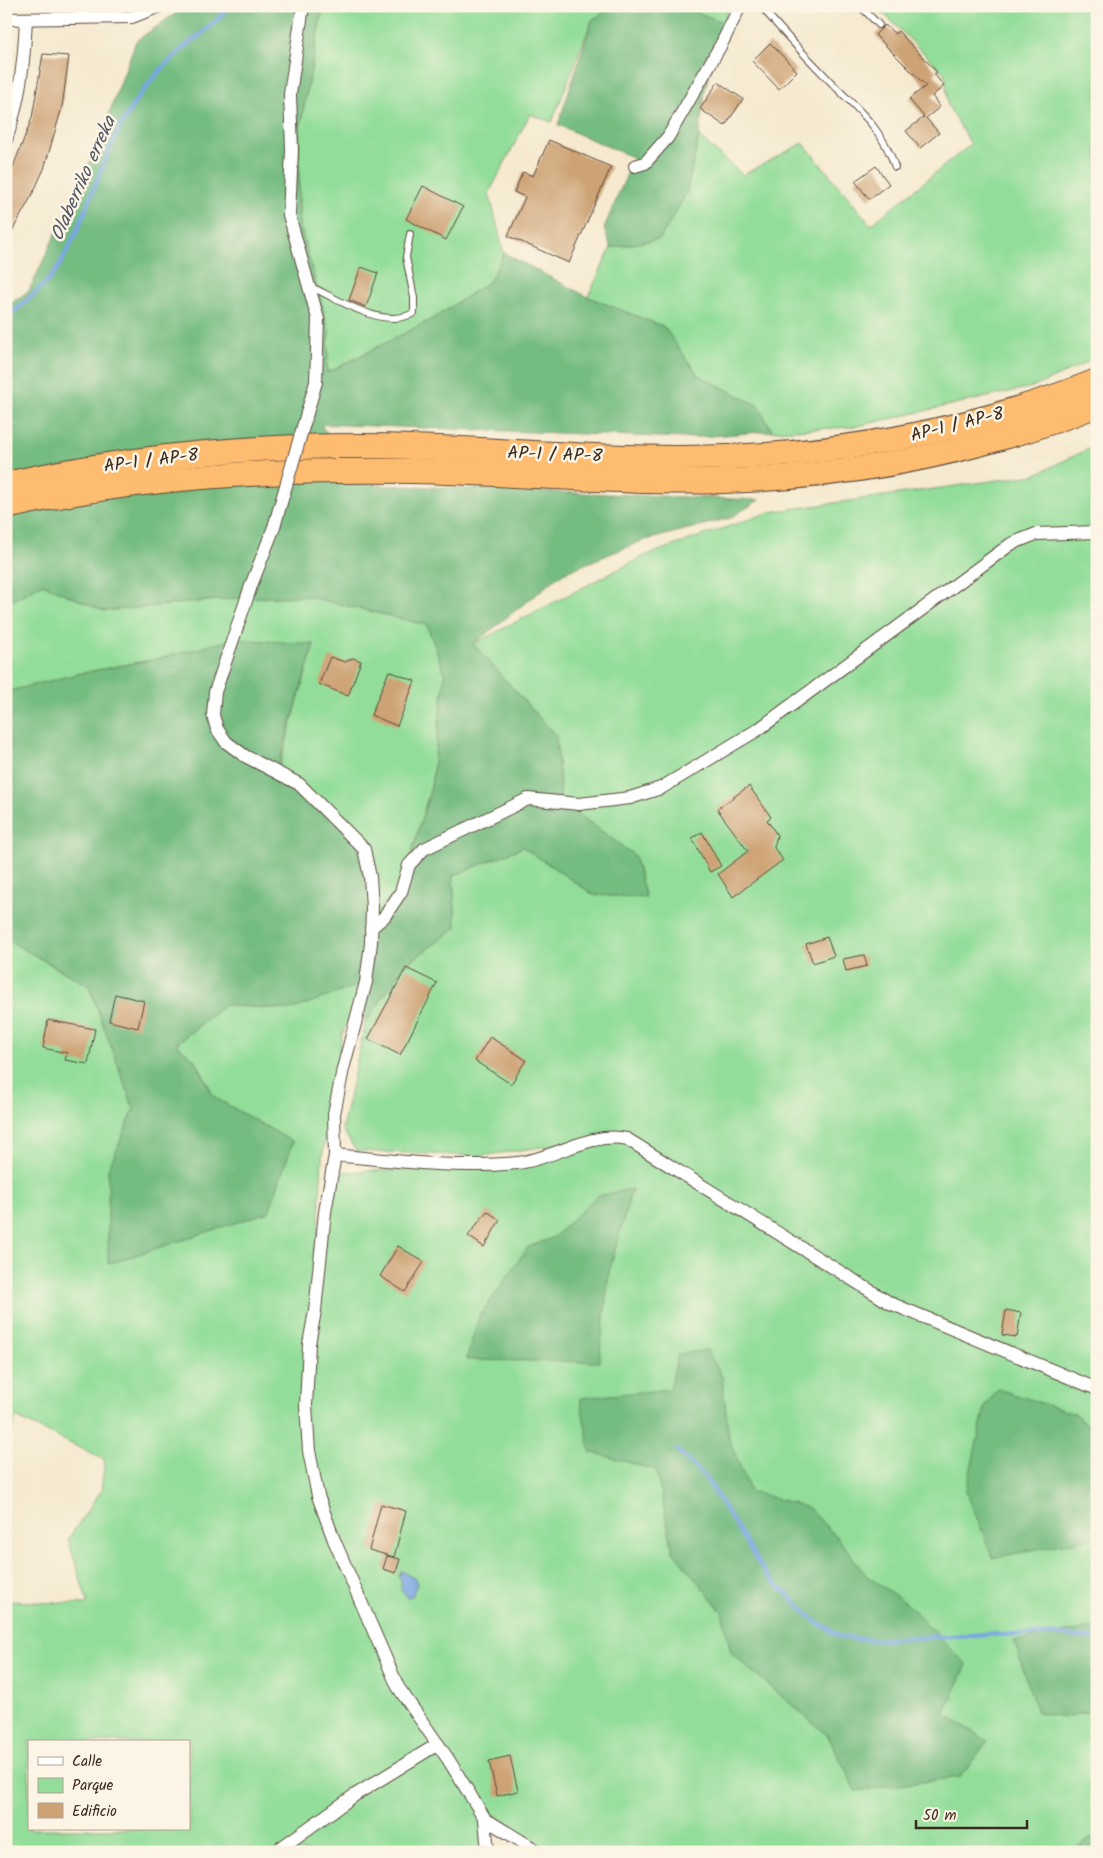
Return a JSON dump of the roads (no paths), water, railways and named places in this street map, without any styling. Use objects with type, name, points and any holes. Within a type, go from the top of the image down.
[{"type":"highway","name":"AP-1 / AP-8","points":[[6,484],[133,461],[217,452],[302,447],[416,447],[672,458],[774,455],[874,443],[973,422],[1030,405],[1097,381]]},
{"type":"highway","name":"AP-1 / AP-8","points":[[6,507],[81,492],[155,482],[304,471],[416,471],[680,481],[723,481],[809,475],[878,466],[979,444],[1029,430],[1097,405]]},
{"type":"street","points":[[6,19],[132,17],[160,6]]},
{"type":"street","points":[[302,6],[290,94],[292,150],[289,215],[318,319],[316,382],[274,527],[252,583],[215,692],[213,715],[217,729],[226,742],[245,756],[299,784],[364,849],[370,877],[371,928],[366,982],[343,1069],[334,1114],[335,1156],[324,1222],[315,1311],[309,1344],[306,1406],[309,1451],[318,1496],[334,1540],[398,1687],[438,1744],[485,1819],[539,1852]]},
{"type":"street","points":[[635,166],[645,163],[668,137],[722,42],[740,6]]},
{"type":"street","points":[[6,140],[17,108],[23,67],[26,19]]},
{"type":"street","points":[[371,928],[384,917],[401,892],[409,865],[424,849],[528,799],[579,804],[630,798],[662,788],[758,730],[1011,544],[1036,534],[1097,532]]},
{"type":"street","points":[[335,1156],[430,1164],[519,1163],[611,1136],[627,1139],[890,1303],[1097,1389]]},
{"type":"street","points":[[275,1852],[355,1794],[438,1744]]},
{"type":"street","points":[[485,1819],[488,1852]]},
{"type":"lane","points":[[761,6],[826,78],[872,123],[889,150],[895,167]]},
{"type":"lane","points":[[860,6],[879,25]]},
{"type":"lane","points":[[308,285],[374,315],[402,319],[414,312],[414,298],[406,257],[410,234]]},
{"type":"water","points":[[402,1571],[415,1579],[417,1584],[412,1596],[407,1597],[401,1590],[399,1576]]},
{"type":"waterway","name":"Olaberriko erreka","points":[[6,320],[55,272],[78,228],[115,138],[126,116],[140,95],[168,62],[215,22],[228,6]]},
{"type":"waterway","points":[[677,1450],[706,1478],[765,1573],[814,1620],[841,1637],[871,1640],[992,1634],[1061,1635],[1097,1639]]}]
